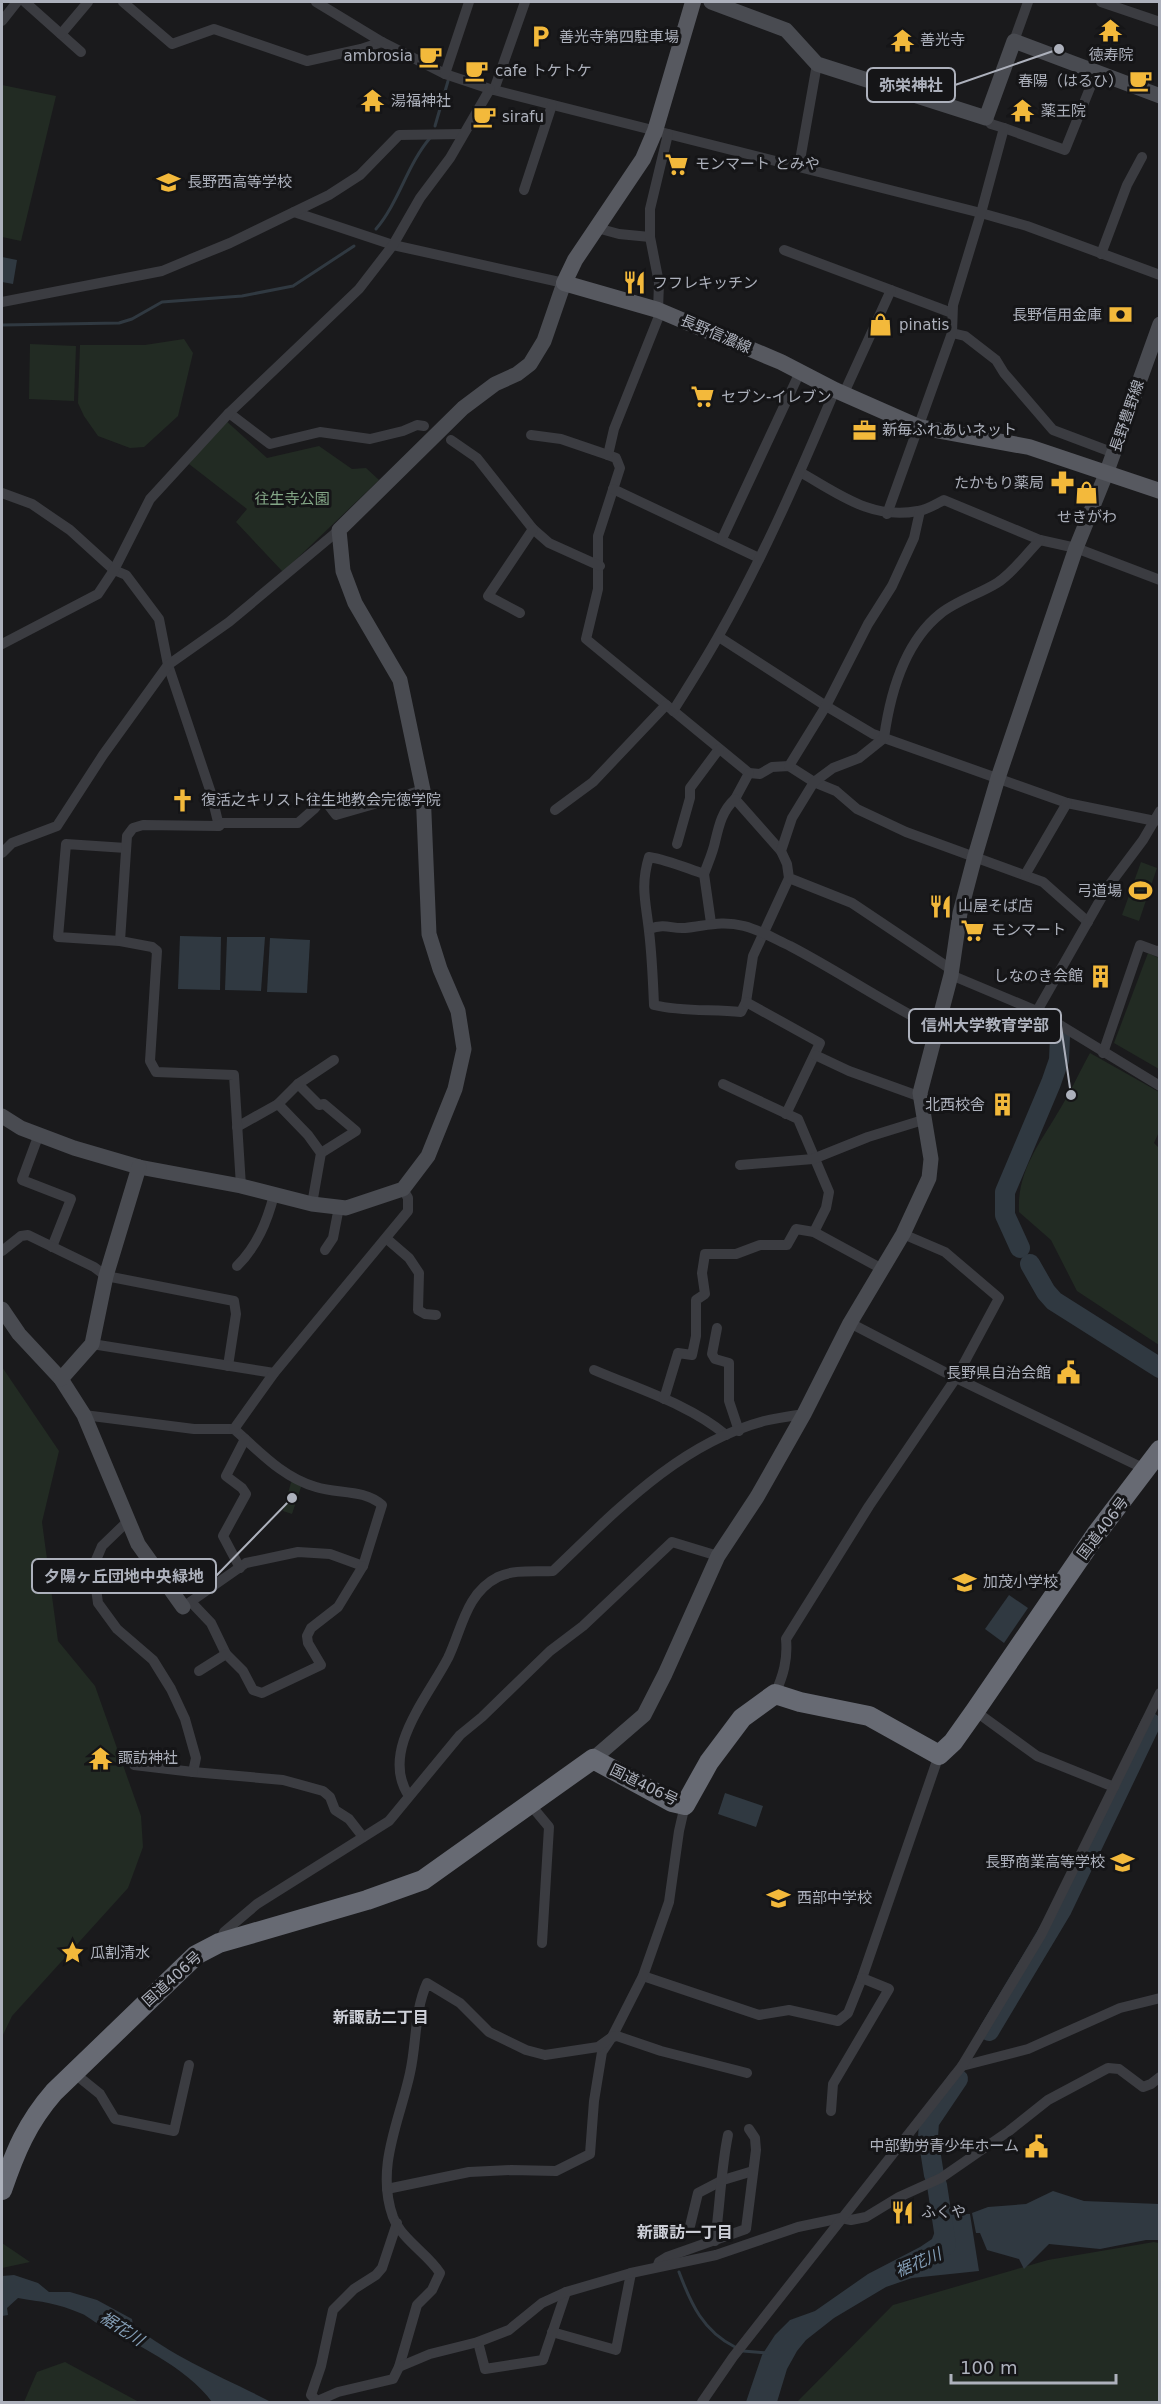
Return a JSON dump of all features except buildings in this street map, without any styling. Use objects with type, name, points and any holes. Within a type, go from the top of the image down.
[{"type":"highway","name":"国道406号","points":[[939,1755],[953,1742],[1097,1533],[1160,1450]]},
{"type":"highway","name":"国道406号","points":[[2,2190],[22,2139],[35,2114],[196,1954],[219,1943],[367,1900],[423,1880],[593,1759],[672,1802],[685,1805],[709,1762],[742,1718],[775,1694]]},
{"type":"highway","points":[[775,1694],[800,1702],[869,1716],[939,1755]]},
{"type":"main road","points":[[564,283],[575,260],[662,133],[693,2]]},
{"type":"main road","name":"長野信濃線","points":[[564,283],[660,311],[919,427],[1029,447],[1160,491]]},
{"type":"street","points":[[2,21],[17,2]]},
{"type":"street","points":[[25,2],[81,52]]},
{"type":"street","points":[[61,34],[88,2]]},
{"type":"street","points":[[123,2],[172,44],[214,29],[307,61],[382,42]]},
{"type":"street","points":[[316,2],[382,42],[445,74],[492,90],[981,213],[1027,226],[1160,275]]},
{"type":"street","points":[[445,74],[469,2]]},
{"type":"street","points":[[2,644],[98,594],[114,570],[150,499],[230,413],[359,289],[393,245],[420,198],[450,158],[492,90],[525,2]]},
{"type":"street","points":[[711,2],[786,30],[817,64],[986,118],[991,124],[1065,150],[1096,73]]},
{"type":"street","points":[[986,118],[1028,2]]},
{"type":"street","points":[[1101,2],[1160,22]]},
{"type":"street","points":[[1014,41],[1160,96]]},
{"type":"street","points":[[799,166],[817,64]]},
{"type":"street","points":[[524,190],[552,105]]},
{"type":"street","points":[[887,514],[952,333],[954,322],[951,313],[1004,128]]},
{"type":"street","points":[[608,455],[614,429],[660,311],[659,283],[650,237],[650,209],[662,133]]},
{"type":"street","points":[[2,302],[162,271],[230,243],[329,195],[360,175],[399,135],[463,134]]},
{"type":"street","points":[[1101,254],[1127,185],[1142,158]]},
{"type":"street","points":[[2,853],[12,843],[57,826],[103,755],[168,665],[229,622],[339,530],[463,408],[495,384],[517,374],[530,364],[544,341],[564,283],[393,245],[294,212]]},
{"type":"street","points":[[597,228],[619,234],[650,237]]},
{"type":"street","points":[[784,250],[951,313]]},
{"type":"street","points":[[555,810],[593,782],[669,708],[719,637],[891,290]]},
{"type":"street","name":"長野豊野線","points":[[593,1759],[644,1715],[718,1556],[757,1497],[804,1414],[850,1323],[903,1234],[928,1178],[931,1159],[921,1097],[926,1066],[951,972],[960,913],[975,856],[998,778],[1076,548],[1155,350],[1160,324]]},
{"type":"street","points":[[952,333],[965,336],[996,360],[1017,390],[1053,430],[1114,453]]},
{"type":"street","points":[[722,539],[800,372]]},
{"type":"street","points":[[230,413],[270,444],[320,432],[370,439],[417,425],[424,426]]},
{"type":"street","points":[[531,435],[561,439],[608,455],[616,458],[620,468],[598,536],[600,566],[598,589],[586,639],[749,773],[760,774],[772,767],[789,766],[814,782],[836,791],[857,809],[906,832],[1043,882],[1088,922]]},
{"type":"street","points":[[451,440],[477,458],[533,529],[549,543],[600,566]]},
{"type":"street","points":[[800,472],[868,509],[887,514],[920,511],[944,500],[1040,540],[1076,548],[1160,580]]},
{"type":"street","points":[[613,489],[759,558]]},
{"type":"street","points":[[2,493],[32,504],[70,530],[114,570],[126,575],[159,619],[168,665],[211,793],[219,826]]},
{"type":"street","points":[[789,766],[826,706],[868,624],[892,586],[914,538],[920,511]]},
{"type":"street","points":[[520,613],[488,596],[533,529]]},
{"type":"street","points":[[2,1116],[21,1128],[74,1148],[139,1167],[242,1186],[312,1204],[339,1208],[346,1208],[403,1190],[428,1156],[455,1089],[464,1048],[458,1011],[440,969],[429,934],[423,790],[400,680],[355,603],[343,571],[339,530]]},
{"type":"street","points":[[781,851],[792,819],[814,782],[833,768],[860,758],[884,738],[889,703],[896,683],[911,651],[926,629],[941,613],[999,582],[1040,540]]},
{"type":"street","points":[[719,637],[826,706],[884,738],[1067,803],[1157,816],[1107,888],[1036,1011]]},
{"type":"street","points":[[677,844],[690,798],[690,788],[719,749]]},
{"type":"street","points":[[711,923],[704,874],[715,843],[717,827],[749,773]]},
{"type":"street","points":[[120,941],[127,836],[133,828],[143,825],[219,826],[222,823],[298,823],[314,809],[322,798],[336,815],[423,790]]},
{"type":"street","points":[[704,874],[665,860],[649,857],[643,892],[649,929],[654,1005],[673,1010],[704,1009],[741,1012],[746,1002],[753,956],[789,878],[787,864],[781,851],[735,799]]},
{"type":"street","points":[[1024,875],[1067,803]]},
{"type":"street","points":[[126,848],[66,844],[58,937],[120,941],[152,947],[157,951],[150,1061],[156,1072],[234,1075],[242,1186]]},
{"type":"street","points":[[789,878],[852,903],[951,972],[1036,1011],[1160,1086]]},
{"type":"street","points":[[649,929],[663,925],[683,928],[711,923],[743,925],[816,960],[902,1012],[937,1029]]},
{"type":"street","points":[[1103,1053],[1140,945],[1159,952],[1160,950]]},
{"type":"street","points":[[746,1002],[820,1043],[786,1114]]},
{"type":"street","points":[[815,1055],[849,1071],[921,1097]]},
{"type":"street","points":[[237,1126],[278,1104],[298,1084],[334,1060]]},
{"type":"street","points":[[298,1084],[320,1105],[324,1104],[356,1131],[321,1153]]},
{"type":"street","points":[[723,1084],[798,1119],[813,1159],[829,1192],[826,1208],[814,1232]]},
{"type":"street","points":[[278,1104],[308,1135],[321,1153],[312,1204]]},
{"type":"street","points":[[740,1166],[813,1159],[868,1137],[923,1120]]},
{"type":"street","points":[[39,1134],[22,1180],[71,1199],[52,1247]]},
{"type":"street","points":[[61,1379],[92,1344],[106,1276],[139,1167]]},
{"type":"street","points":[[234,1429],[274,1373],[408,1211],[408,1198],[403,1190]]},
{"type":"street","points":[[237,1266],[248,1255],[268,1218],[274,1195]]},
{"type":"street","points":[[325,1250],[333,1238],[339,1208]]},
{"type":"street","points":[[664,1399],[678,1353],[692,1354],[696,1336],[696,1300],[705,1294],[702,1273],[705,1254],[736,1254],[760,1245],[787,1245],[796,1229],[814,1232],[882,1269]]},
{"type":"street","points":[[775,1694],[783,1677],[788,1656],[786,1639],[846,1543],[956,1378],[999,1298],[945,1252],[903,1234]]},
{"type":"street","points":[[2,1251],[21,1236],[28,1235],[106,1276],[234,1301],[236,1314],[228,1366]]},
{"type":"street","points":[[387,1239],[409,1258],[419,1273],[418,1310],[436,1315]]},
{"type":"street","points":[[2,1309],[19,1334],[61,1379],[84,1416],[138,1544],[187,1604],[211,1623],[226,1654],[243,1671],[253,1690],[262,1693],[321,1665],[308,1643],[307,1635],[311,1628],[338,1607],[363,1566],[382,1505],[372,1496],[316,1487],[281,1470],[234,1429],[194,1429],[84,1416]]},
{"type":"street","points":[[850,1323],[956,1378],[1147,1470]]},
{"type":"street","points":[[717,1328],[712,1354],[716,1359],[729,1363],[729,1401],[739,1431]]},
{"type":"street","points":[[92,1344],[274,1373]]},
{"type":"street","points":[[594,1370],[710,1421],[726,1435]]},
{"type":"street","points":[[409,1796],[402,1785],[399,1770],[401,1751],[415,1714],[448,1657],[468,1606],[480,1592],[498,1577],[514,1573],[553,1571],[661,1473],[726,1435],[764,1421],[804,1414]]},
{"type":"street","points":[[240,1568],[223,1536],[246,1494],[226,1476],[245,1438]]},
{"type":"street","points":[[128,1521],[102,1546],[93,1567],[98,1603],[117,1629],[153,1660],[171,1689],[185,1719],[196,1758],[193,1772]]},
{"type":"street","points":[[219,1943],[224,1932],[256,1904],[389,1821],[460,1735],[482,1717],[550,1651],[591,1619],[672,1542],[718,1556]]},
{"type":"street","points":[[187,1604],[246,1563],[298,1552],[330,1554],[363,1566]]},
{"type":"street","points":[[199,1671],[226,1654]]},
{"type":"street","points":[[702,2403],[733,2357],[962,2066],[1041,1935],[1114,1787],[1154,1717],[1160,1693]]},
{"type":"street","points":[[975,1711],[1037,1756],[1114,1787]]},
{"type":"street","points":[[644,1976],[759,2015],[789,2010],[825,2020],[838,2021],[848,2013],[862,1978],[939,1755]]},
{"type":"street","points":[[134,1765],[283,1780],[323,1791],[330,1797],[335,1810],[349,1820],[363,1837]]},
{"type":"street","points":[[529,1803],[549,1827],[542,1943]]},
{"type":"street","points":[[387,2189],[469,2172],[556,2171],[590,2154],[594,2101],[602,2052],[644,1976],[669,1902],[685,1805]]},
{"type":"street","points":[[831,2111],[833,2085],[889,1989],[862,1978]]},
{"type":"street","points":[[397,2223],[382,2268],[376,2276],[354,2289],[333,2310],[321,2366],[311,2395],[316,2402],[338,2392],[393,2379],[399,2367],[417,2305],[432,2290],[440,2273],[401,2230],[387,2189],[387,2159],[410,2072],[419,2001],[427,1983],[460,2003],[489,2032],[526,2050],[545,2055],[568,2052],[598,2046],[617,2036],[661,2051],[747,2073]]},
{"type":"street","points":[[962,2066],[1029,2049],[1120,2008],[1160,1998]]},
{"type":"street","points":[[74,2073],[100,2094],[115,2119],[174,2131],[189,2065]]},
{"type":"street","points":[[399,2367],[430,2354],[478,2342],[509,2331],[542,2303],[607,2276],[716,2255],[798,2227],[842,2218],[851,2220],[866,2217],[899,2197],[941,2178],[1009,2131],[1048,2100],[1108,2068],[1119,2069],[1143,2087],[1151,2085],[1160,2077]]},
{"type":"street","points":[[657,2268],[658,2262],[668,2257],[746,2229],[756,2150],[755,2138],[750,2129]]},
{"type":"street","points":[[716,2241],[723,2180],[723,2157],[728,2135]]},
{"type":"street","points":[[690,2226],[698,2193],[723,2180],[753,2171]]},
{"type":"street","points":[[552,2332],[616,2350],[631,2273]]},
{"type":"street","points":[[478,2342],[485,2369],[543,2360],[566,2292]]},
{"type":"green space","points":[[2,85],[56,96],[21,241],[2,237]]},
{"type":"green space","points":[[184,339],[193,353],[178,416],[144,447],[130,448],[98,436],[78,403],[80,345],[145,345]]},
{"type":"green space","points":[[30,344],[76,346],[74,401],[29,399]]},
{"type":"green space","name":"往生寺公園","points":[[224,419],[267,458],[319,446],[352,469],[366,468],[379,480],[283,572],[236,522],[247,509],[189,464]]},
{"type":"green space","name":"弓道場","points":[[1141,862],[1157,868],[1139,921],[1122,915]]},
{"type":"green space","points":[[1148,953],[1159,958],[1159,1069],[1114,1043]]},
{"type":"green space","points":[[1090,1053],[1159,1092],[1159,1132],[1154,1143],[1160,1149],[1159,1345],[1077,1291],[1051,1240],[1019,1212],[1021,1184],[1030,1160]]},
{"type":"green space","points":[[2,1367],[59,1451],[42,1522],[58,1641],[95,1686],[141,1816],[143,1847],[128,1888],[12,2016],[2,2037]]},
{"type":"green space","points":[[292,1479],[302,1484],[292,1514],[283,1511]]},
{"type":"green space","points":[[2,2243],[30,2262],[2,2268]]},
{"type":"green space","points":[[1159,2243],[1159,2402],[797,2402],[893,2305],[1048,2260]]},
{"type":"green space","points":[[65,2362],[139,2402],[24,2402],[37,2372]]},
{"type":"water","points":[[2,257],[17,260],[13,284],[2,282]]},
{"type":"water","points":[[180,936],[221,937],[220,990],[178,989]]},
{"type":"water","points":[[227,937],[265,937],[261,991],[225,990]]},
{"type":"water","points":[[270,938],[310,940],[307,993],[267,992]]},
{"type":"water","points":[[1009,1595],[1028,1608],[1004,1643],[985,1629]]},
{"type":"water","points":[[725,1793],[763,1806],[756,1827],[718,1814]]},
{"type":"water","points":[[1053,2191],[1084,2201],[1159,2204],[1159,2240],[1146,2240],[1100,2249],[1049,2244],[1024,2269],[1019,2259],[987,2250],[980,2233],[976,2233],[972,2213],[988,2207],[1026,2204]]},
{"type":"water","name":"裾花川","points":[[950,2214],[970,2214],[979,2271],[912,2278],[886,2287],[834,2318],[806,2340],[787,2369],[777,2402],[746,2402],[762,2355],[775,2335],[790,2320],[815,2311],[868,2274],[920,2247],[932,2239],[939,2221]]},
{"type":"water","name":"裾花川","points":[[14,2275],[38,2283],[49,2292],[70,2292],[97,2300],[132,2319],[133,2325],[165,2348],[271,2402],[212,2402],[201,2389],[174,2367],[84,2315],[64,2307],[18,2298],[7,2308],[8,2315],[2,2316],[2,2276]]},
{"type":"waterway","points":[[435,126],[448,81]]},
{"type":"waterway","points":[[376,229],[430,138]]},
{"type":"waterway","points":[[2,325],[119,323],[132,319],[162,302],[242,296],[293,286],[354,246]]},
{"type":"waterway","points":[[1020,1248],[1005,1215],[1005,1192],[1051,1083],[1059,1060],[1060,1036]]},
{"type":"waterway","points":[[1030,1264],[1046,1292],[1054,1301],[1160,1368]]},
{"type":"waterway","points":[[989,2031],[1062,1909],[1151,1723]]},
{"type":"waterway","points":[[934,2175],[928,2137],[929,2122],[958,2079]]},
{"type":"waterway","points":[[937,2185],[946,2245]]},
{"type":"waterway","points":[[679,2272],[688,2295],[706,2325],[735,2347]]},
{"type":"waterway","points":[[743,2351],[767,2353]]},
{"type":"place","name":"徳寿院","points":[[1111,31]]},
{"type":"place","name":"善光寺第四駐車場","points":[[541,37]]},
{"type":"place","name":"善光寺","points":[[902,40]]},
{"type":"place","name":"弥栄神社","points":[[1059,49]]},
{"type":"place","name":"ambrosia","points":[[431,56]]},
{"type":"place","name":"cafe トケトケ","points":[[477,71]]},
{"type":"place","name":"春陽（はるひ）","points":[[1141,81]]},
{"type":"place","name":"湯福神社","points":[[373,101]]},
{"type":"place","name":"薬王院","points":[[1023,111]]},
{"type":"place","name":"sirafu","points":[[484,117]]},
{"type":"place","name":"モンマート とみや","points":[[677,164]]},
{"type":"place","name":"長野西高等学校","points":[[169,182]]},
{"type":"place","name":"フフレキッチン","points":[[635,283]]},
{"type":"place","name":"長野信用金庫","points":[[1120,315]]},
{"type":"place","name":"pinatis","points":[[881,325]]},
{"type":"place","name":"セブン-イレブン","points":[[703,397]]},
{"type":"place","name":"新毎ふれあいネット","points":[[864,430]]},
{"type":"place","name":"たかもり薬局","points":[[1062,483]]},
{"type":"place","name":"せきがわ","points":[[1087,493]]},
{"type":"place","name":"復活之キリスト往生地教会完徳学院","points":[[183,800]]},
{"type":"place","name":"弓道場","points":[[1140,891]]},
{"type":"place","name":"山屋そば店","points":[[940,906]]},
{"type":"place","name":"モンマート","points":[[973,930]]},
{"type":"place","name":"しなのき会館","points":[[1101,976]]},
{"type":"place","name":"信州大学教育学部","points":[[1071,1095]]},
{"type":"place","name":"北西校舎","points":[[1003,1105]]},
{"type":"place","name":"長野県自治会館","points":[[1069,1373]]},
{"type":"place","name":"夕陽ヶ丘団地中央緑地","points":[[292,1498]]},
{"type":"place","name":"加茂小学校","points":[[965,1582]]},
{"type":"place","name":"諏訪神社","points":[[100,1758]]},
{"type":"place","name":"長野商業高等学校","points":[[1123,1862]]},
{"type":"place","name":"西部中学校","points":[[779,1898]]},
{"type":"place","name":"瓜割清水","points":[[72,1953]]},
{"type":"place","name":"中部勤労青少年ホーム","points":[[1037,2146]]},
{"type":"place","name":"ふくや","points":[[903,2212]]},
{"type":"district","name":"新諏訪二丁目","points":[[381,2017]]},
{"type":"district","name":"新諏訪一丁目","points":[[685,2232]]}]
